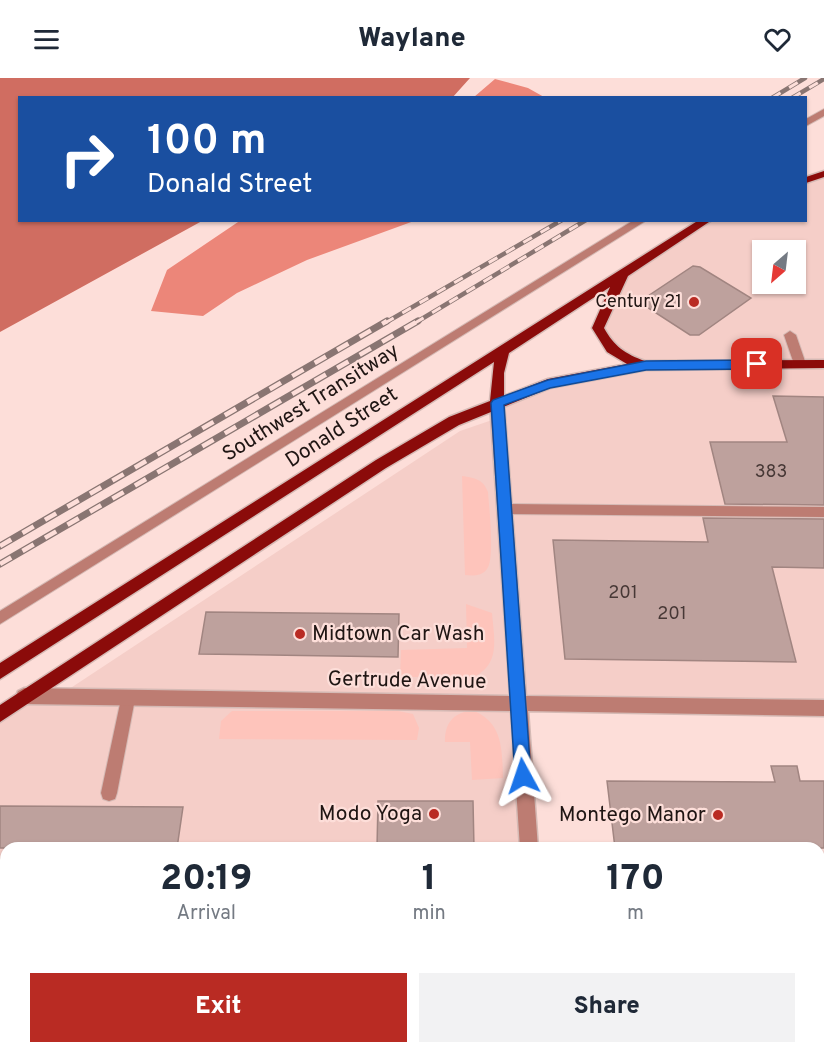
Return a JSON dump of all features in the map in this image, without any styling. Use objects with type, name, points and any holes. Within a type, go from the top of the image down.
[{"type":"main road","points":[[807,180],[824,174]]},
{"type":"main road","name":"Donald Street","points":[[0,672],[704,222]]},
{"type":"main road","points":[[624,274],[603,313],[598,328],[607,346],[621,358],[646,365]]},
{"type":"main road","points":[[497,403],[498,373],[502,350]]},
{"type":"main road","points":[[0,714],[24,696],[381,464],[454,421],[548,384],[646,365],[824,364]]},
{"type":"street","points":[[497,403],[529,842]]},
{"type":"street","name":"Gertrude Avenue","points":[[24,696],[824,708]]},
{"type":"lane","points":[[807,122],[824,112]]},
{"type":"lane","name":"Southwest Transitway","points":[[0,618],[639,222]]},
{"type":"lane","points":[[790,336],[800,364]]},
{"type":"lane","points":[[506,509],[824,512]]},
{"type":"lane","points":[[109,793],[128,699]]},
{"type":"shaded area","points":[[0,78],[470,78],[454,96],[18,96],[18,222],[200,222],[0,332]]},
{"type":"shaded area","points":[[495,79],[528,88],[542,96],[475,96]]},
{"type":"shaded area","points":[[824,174],[824,708],[518,705],[529,842],[0,842],[0,714],[24,696],[57,697],[460,431],[498,418],[497,403],[548,384],[645,366],[621,358],[598,328],[624,274],[705,222],[807,222],[807,180]]},
{"type":"shaded area","points":[[238,222],[411,222],[307,260],[237,293],[203,316],[151,311],[167,270]]},
{"type":"shaded area","points":[[462,476],[478,480],[484,484],[488,492],[491,555],[487,569],[477,575],[465,575]]},
{"type":"shaded area","points":[[466,604],[492,613],[494,650],[492,658],[482,672],[473,677],[400,677],[401,650],[467,648]]},
{"type":"shaded area","points":[[472,710],[482,715],[495,729],[501,747],[503,778],[472,780],[470,742],[445,742],[446,730],[451,720],[459,714]]},
{"type":"shaded area","points":[[232,711],[398,711],[413,714],[419,728],[417,740],[219,739],[221,721]]},
{"type":"building","name":"Century 21","points":[[693,266],[700,267],[751,298],[699,335],[690,335],[639,302]]},
{"type":"building","points":[[773,396],[824,397],[824,505],[725,504],[710,442],[787,442]]},
{"type":"building","points":[[703,518],[824,519],[824,568],[772,567],[796,662],[565,659],[553,540],[708,542]]},
{"type":"building","name":"Midtown Car Wash","points":[[206,612],[399,614],[398,657],[199,654]]},
{"type":"building","name":"Montego Manor","points":[[771,766],[797,766],[800,781],[824,781],[824,842],[614,842],[607,781],[775,782]]},
{"type":"building","points":[[378,801],[473,801],[474,842],[377,842]]},
{"type":"building","points":[[0,806],[183,807],[178,842],[0,842]]},
{"type":"railway","points":[[775,96],[805,78]]},
{"type":"railway","points":[[795,96],[824,79]]},
{"type":"railway","points":[[385,323],[559,222]]},
{"type":"railway","points":[[415,323],[583,222]]},
{"type":"railway","points":[[0,546],[387,321]]},
{"type":"railway","points":[[0,564],[418,321]]},
{"type":"place","name":"Century 21","points":[[694,302]]},
{"type":"place","name":"Midtown Car Wash","points":[[300,634]]},
{"type":"place","name":"Modo Yoga","points":[[434,814]]},
{"type":"place","name":"Montego Manor","points":[[718,815]]},
{"type":"route","points":[[523,776],[497,403],[548,384],[646,365],[757,364]]}]
